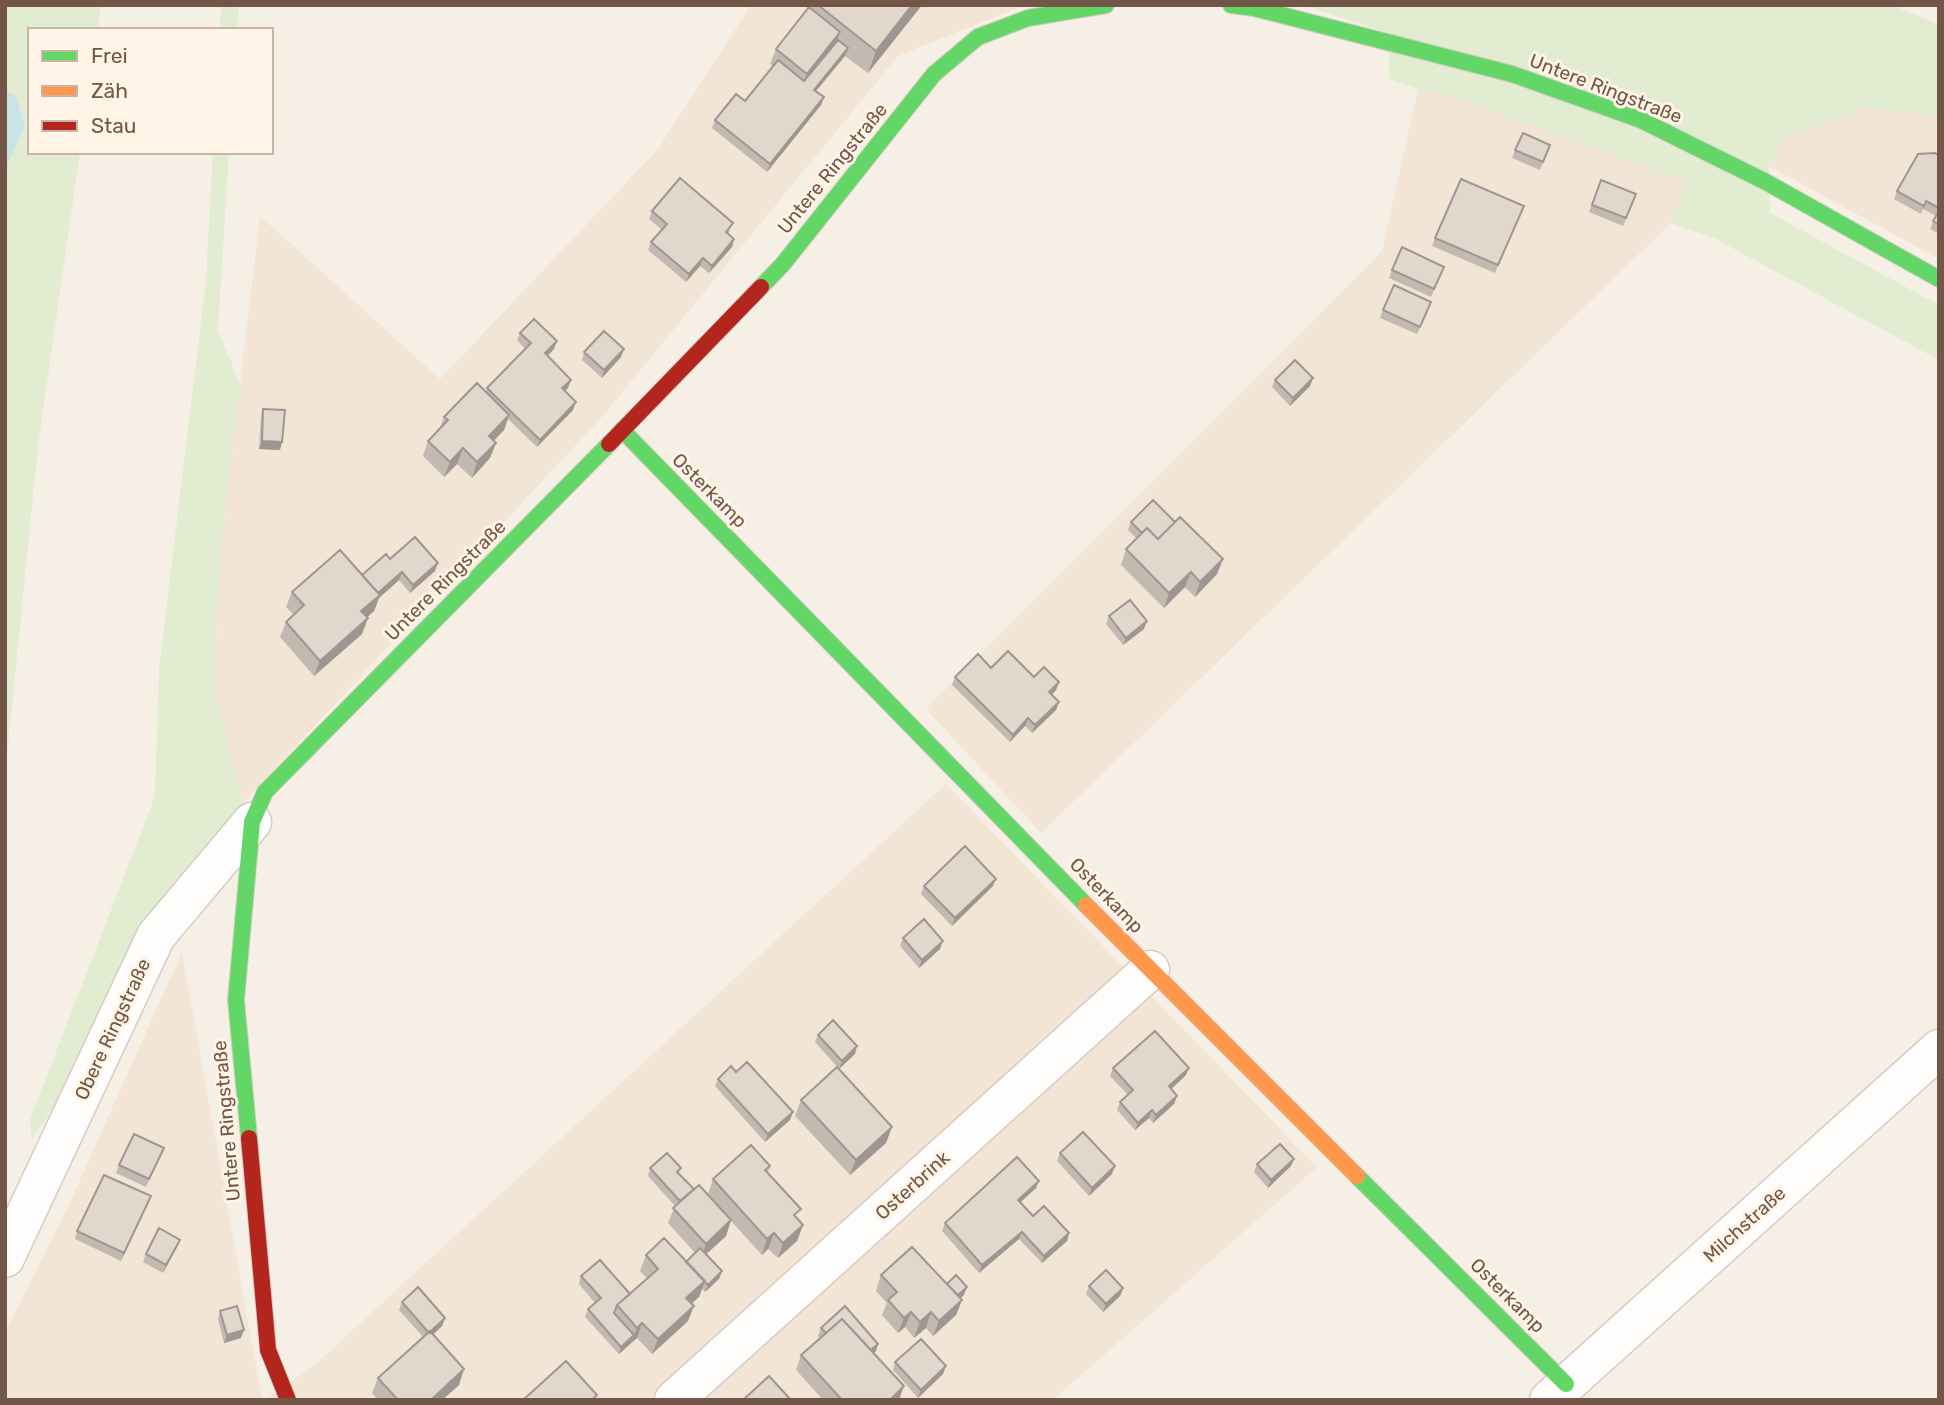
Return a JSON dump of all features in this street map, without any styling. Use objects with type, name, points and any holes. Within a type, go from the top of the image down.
[{"type":"street","name":"Untere Ringstraße","points":[[288,1400],[268,1350],[236,1000],[252,822],[265,792],[783,264],[934,74],[978,37],[1028,18],[1106,5]]},
{"type":"street","name":"Untere Ringstraße","points":[[1231,5],[1254,8],[1512,74],[1640,120],[1766,182],[1939,279]]},
{"type":"street","name":"Osterkamp","points":[[622,430],[1558,1392]]},
{"type":"street","name":"Obere Ringstraße","points":[[5,1258],[156,936],[252,822]]},
{"type":"street","name":"Osterbrink","points":[[674,1400],[1150,970]]},
{"type":"street","name":"Milchstraße","points":[[1558,1392],[1939,1049]]},
{"type":"shaded area","points":[[751,5],[1025,5],[898,56],[601,418],[242,804],[214,684],[220,554],[260,216],[440,379],[658,149]]},
{"type":"shaded area","points":[[1418,89],[1463,100],[1687,182],[1671,223],[1041,833],[926,709],[1382,251]]},
{"type":"shaded area","points":[[1864,108],[1939,116],[1939,259],[1769,166],[1781,140]]},
{"type":"shaded area","points":[[946,784],[1317,1167],[1053,1400],[265,1400],[318,1362]]},
{"type":"shaded area","points":[[182,952],[262,1400],[5,1400],[5,1333],[71,1200]]},
{"type":"green space","points":[[5,5],[101,5],[98,28],[28,28],[28,154],[80,154],[38,445],[5,776],[5,170],[25,126],[16,96],[5,90]]},
{"type":"green space","points":[[221,5],[239,5],[237,28],[220,28]]},
{"type":"green space","points":[[1302,5],[1892,5],[1939,25],[1939,116],[1864,108],[1781,140],[1769,167],[1770,213],[1939,305],[1939,360],[1712,237],[1671,223],[1687,182],[1463,100],[1389,79],[1389,33]]},
{"type":"green space","points":[[213,154],[229,154],[218,330],[240,384],[220,553],[214,684],[242,804],[32,1140],[30,1120],[155,796],[159,669],[206,280]]},
{"type":"water","points":[[5,90],[16,96],[25,126],[5,170]]},
{"type":"building","points":[[818,5],[912,5],[876,51]]},
{"type":"building","points":[[809,7],[840,32],[807,74],[776,49]]},
{"type":"building","points":[[838,40],[848,48],[814,90],[824,97],[770,164],[715,120],[736,94],[745,101],[778,60],[804,81]]},
{"type":"building","points":[[1523,133],[1550,145],[1543,162],[1515,150]]},
{"type":"building","points":[[1918,154],[1939,155],[1939,208],[1926,201],[1924,206],[1897,191]]},
{"type":"building","points":[[680,178],[733,223],[726,232],[734,239],[712,266],[703,258],[689,274],[651,242],[667,224],[652,211]]},
{"type":"building","points":[[1461,179],[1524,206],[1498,265],[1435,238]]},
{"type":"building","points":[[1601,180],[1636,194],[1626,218],[1592,205]]},
{"type":"building","points":[[1939,211],[1939,225],[1933,221]]},
{"type":"building","points":[[1402,247],[1444,267],[1434,289],[1392,270]]},
{"type":"building","points":[[1394,285],[1431,302],[1420,327],[1383,310]]},
{"type":"building","points":[[534,319],[557,341],[545,353],[571,380],[562,388],[576,402],[540,440],[487,388],[531,343],[520,333]]},
{"type":"building","points":[[604,331],[624,349],[604,370],[584,352]]},
{"type":"building","points":[[1295,360],[1313,378],[1293,398],[1275,380]]},
{"type":"building","points":[[477,383],[509,415],[489,436],[496,443],[477,462],[463,448],[450,462],[428,441],[448,420],[444,417]]},
{"type":"building","points":[[263,409],[285,410],[282,442],[262,441]]},
{"type":"building","points":[[1153,500],[1175,522],[1158,539],[1147,528],[1142,533],[1131,522]]},
{"type":"building","points":[[1180,517],[1223,559],[1200,582],[1191,572],[1169,593],[1126,549],[1147,528],[1158,539]]},
{"type":"building","points":[[415,537],[438,563],[413,585],[402,572],[378,593],[362,575],[386,554],[390,559]]},
{"type":"building","points":[[340,550],[380,595],[361,611],[368,618],[320,661],[286,622],[304,605],[292,592]]},
{"type":"building","points":[[1130,600],[1147,621],[1126,638],[1109,616]]},
{"type":"building","points":[[1008,651],[1034,677],[1044,667],[1059,682],[1049,692],[1059,702],[1035,725],[1028,718],[1013,735],[955,677],[978,654],[991,668]]},
{"type":"building","points":[[965,846],[996,879],[955,918],[924,886]]},
{"type":"building","points":[[924,919],[943,941],[922,960],[903,938]]},
{"type":"building","points":[[833,1020],[857,1046],[842,1061],[818,1035]]},
{"type":"building","points":[[1155,1031],[1189,1068],[1169,1086],[1177,1096],[1156,1115],[1152,1110],[1138,1123],[1120,1102],[1133,1090],[1113,1068]]},
{"type":"building","points":[[747,1062],[793,1112],[768,1134],[718,1079],[731,1066],[736,1072]]},
{"type":"building","points":[[837,1067],[892,1127],[856,1160],[801,1100]]},
{"type":"building","points":[[1083,1132],[1115,1166],[1092,1188],[1060,1153]]},
{"type":"building","points":[[134,1134],[164,1148],[149,1179],[119,1165]]},
{"type":"building","points":[[1280,1144],[1294,1159],[1271,1180],[1257,1164]]},
{"type":"building","points":[[751,1145],[770,1166],[765,1170],[801,1209],[794,1215],[803,1225],[783,1243],[774,1233],[767,1239],[713,1179]]},
{"type":"building","points":[[667,1153],[681,1168],[677,1172],[694,1189],[680,1201],[650,1168]]},
{"type":"building","points":[[1017,1157],[1039,1181],[1018,1200],[1033,1216],[1044,1206],[1069,1233],[1044,1256],[1022,1232],[982,1265],[945,1223]]},
{"type":"building","points":[[104,1175],[151,1196],[124,1253],[77,1231]]},
{"type":"building","points":[[699,1185],[731,1220],[706,1244],[673,1208]]},
{"type":"building","points":[[159,1228],[180,1240],[166,1265],[146,1254]]},
{"type":"building","points":[[664,1238],[705,1281],[686,1298],[694,1306],[658,1339],[642,1323],[637,1328],[617,1305],[658,1269],[646,1255]]},
{"type":"building","points":[[912,1247],[962,1300],[939,1321],[931,1312],[920,1322],[911,1312],[904,1318],[888,1300],[897,1292],[881,1275]]},
{"type":"building","points":[[700,1248],[722,1271],[708,1285],[686,1262]]},
{"type":"building","points":[[600,1260],[630,1294],[617,1305],[614,1313],[634,1335],[621,1347],[588,1309],[601,1298],[581,1276]]},
{"type":"building","points":[[1106,1270],[1123,1288],[1106,1304],[1089,1286]]},
{"type":"building","points":[[956,1275],[967,1287],[958,1295],[947,1284]]},
{"type":"building","points":[[418,1287],[445,1318],[429,1333],[402,1302]]},
{"type":"building","points":[[237,1306],[244,1330],[227,1335],[220,1311]]},
{"type":"building","points":[[845,1306],[878,1344],[871,1350],[842,1319],[826,1333],[821,1328]]},
{"type":"building","points":[[842,1319],[904,1386],[893,1400],[842,1400],[801,1355]]},
{"type":"building","points":[[430,1331],[464,1369],[431,1400],[398,1400],[378,1378]]},
{"type":"building","points":[[921,1339],[946,1366],[921,1390],[895,1362]]},
{"type":"building","points":[[566,1361],[597,1395],[592,1400],[523,1400]]},
{"type":"building","points":[[769,1376],[791,1400],[743,1400]]},
{"type":"traffic: fast","points":[[761,287],[783,264],[934,74],[978,37],[1028,18],[1106,5]]},
{"type":"traffic: fast","points":[[1231,5],[1254,8],[1512,74],[1641,120],[1766,182],[1939,279]]},
{"type":"traffic: fast","points":[[622,430],[1086,905]]},
{"type":"traffic: fast","points":[[249,1138],[236,1000],[252,822],[265,792],[609,444]]},
{"type":"traffic: fast","points":[[1357,1176],[1566,1384]]},
{"type":"traffic: slow","points":[[1086,905],[1357,1176]]},
{"type":"traffic: jam","points":[[609,444],[761,287]]},
{"type":"traffic: jam","points":[[249,1138],[268,1350],[288,1400]]}]
